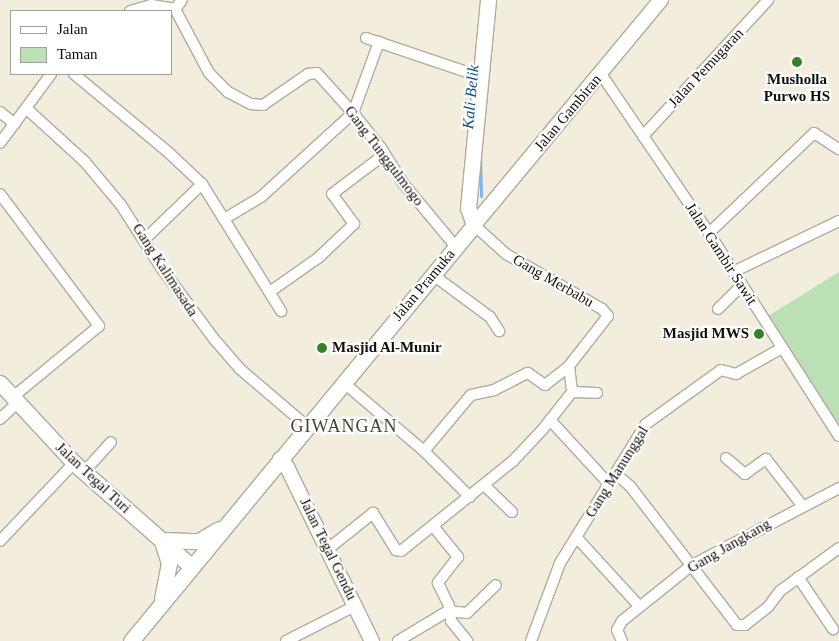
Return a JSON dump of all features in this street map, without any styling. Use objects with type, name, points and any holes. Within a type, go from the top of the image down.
[{"type":"main road","points":[[474,225],[468,208],[488,0]]},
{"type":"main road","name":"Jalan Pramuka","points":[[131,641],[474,225]]},
{"type":"main road","name":"Jalan Tegal Turi","points":[[0,383],[79,467],[192,567]]},
{"type":"main road","points":[[158,608],[167,584],[169,564],[161,540],[199,540],[226,526]]},
{"type":"street","points":[[133,10],[152,4],[175,9],[182,0]]},
{"type":"street","name":"Jalan Gambiran","points":[[474,225],[661,0]]},
{"type":"street","name":"Jalan Pemugaran","points":[[644,136],[768,0]]},
{"type":"street","name":"Gang Tunggulmogo","points":[[175,9],[202,63],[216,82],[236,97],[263,105],[313,72],[353,113],[385,154],[402,182],[456,247]]},
{"type":"street","points":[[366,38],[482,77]]},
{"type":"street","points":[[224,219],[261,197],[353,113],[379,42]]},
{"type":"street","name":"Jalan Gambir Sawit","points":[[601,74],[709,233],[741,286],[839,436]]},
{"type":"street","points":[[0,143],[50,75]]},
{"type":"street","points":[[75,75],[168,152],[202,184],[271,291],[281,311]]},
{"type":"street","name":"Gang Kalimasada","points":[[26,109],[85,162],[121,205],[194,316],[240,369],[308,427]]},
{"type":"street","points":[[0,112],[15,124]]},
{"type":"street","points":[[709,233],[814,133],[839,149]]},
{"type":"street","points":[[271,291],[318,258],[354,224],[332,194],[385,154]]},
{"type":"street","points":[[144,240],[202,184]]},
{"type":"street","points":[[0,194],[99,326],[15,400],[0,419]]},
{"type":"street","points":[[733,272],[839,221]]},
{"type":"street","name":"Gang Merbabu","points":[[474,225],[506,254],[605,312],[608,319],[569,366]]},
{"type":"street","points":[[433,275],[490,317],[499,331]]},
{"type":"street","points":[[718,309],[741,286]]},
{"type":"street","name":"Gang Manunggal","points":[[532,640],[560,563],[646,424],[662,410],[721,370],[736,374],[782,348]]},
{"type":"street","points":[[328,549],[373,513],[398,551],[433,526],[484,485],[535,439],[572,392],[569,366]]},
{"type":"street","points":[[424,451],[471,395],[494,390],[528,373],[535,375],[541,384],[547,384],[569,366]]},
{"type":"street","points":[[344,383],[424,451],[470,496]]},
{"type":"street","points":[[572,392],[596,393]]},
{"type":"street","points":[[550,420],[609,484]]},
{"type":"street","points":[[0,540],[79,467],[111,442]]},
{"type":"street","points":[[726,458],[744,474],[766,459],[802,505]]},
{"type":"street","name":"Jalan Tegal Gendu","points":[[280,459],[287,467],[372,641]]},
{"type":"street","points":[[616,474],[630,486],[737,625],[745,625],[768,607],[774,596],[839,548]]},
{"type":"street","points":[[484,485],[512,512]]},
{"type":"street","name":"Gang Jangkang","points":[[622,641],[617,630],[619,624],[692,565],[802,505],[839,488]]},
{"type":"street","points":[[433,526],[459,559],[442,575],[438,584],[449,606],[450,621],[467,641]]},
{"type":"street","points":[[577,538],[639,606]]},
{"type":"street","points":[[798,577],[833,629]]},
{"type":"street","points":[[398,641],[448,611],[466,613],[496,585]]},
{"type":"street","points":[[286,641],[355,606]]},
{"type":"green space","points":[[839,272],[839,432],[768,316]]},
{"type":"waterway","name":"Kali Belik","points":[[480,155],[481,196]]},
{"type":"place","name":"Musholla Purwo HS","points":[[797,62]]},
{"type":"place","name":"Masjid MWS","points":[[759,334]]},
{"type":"place","name":"Masjid Al-Munir","points":[[322,348]]},
{"type":"district","name":"GIWANGAN","points":[[344,426]]}]
